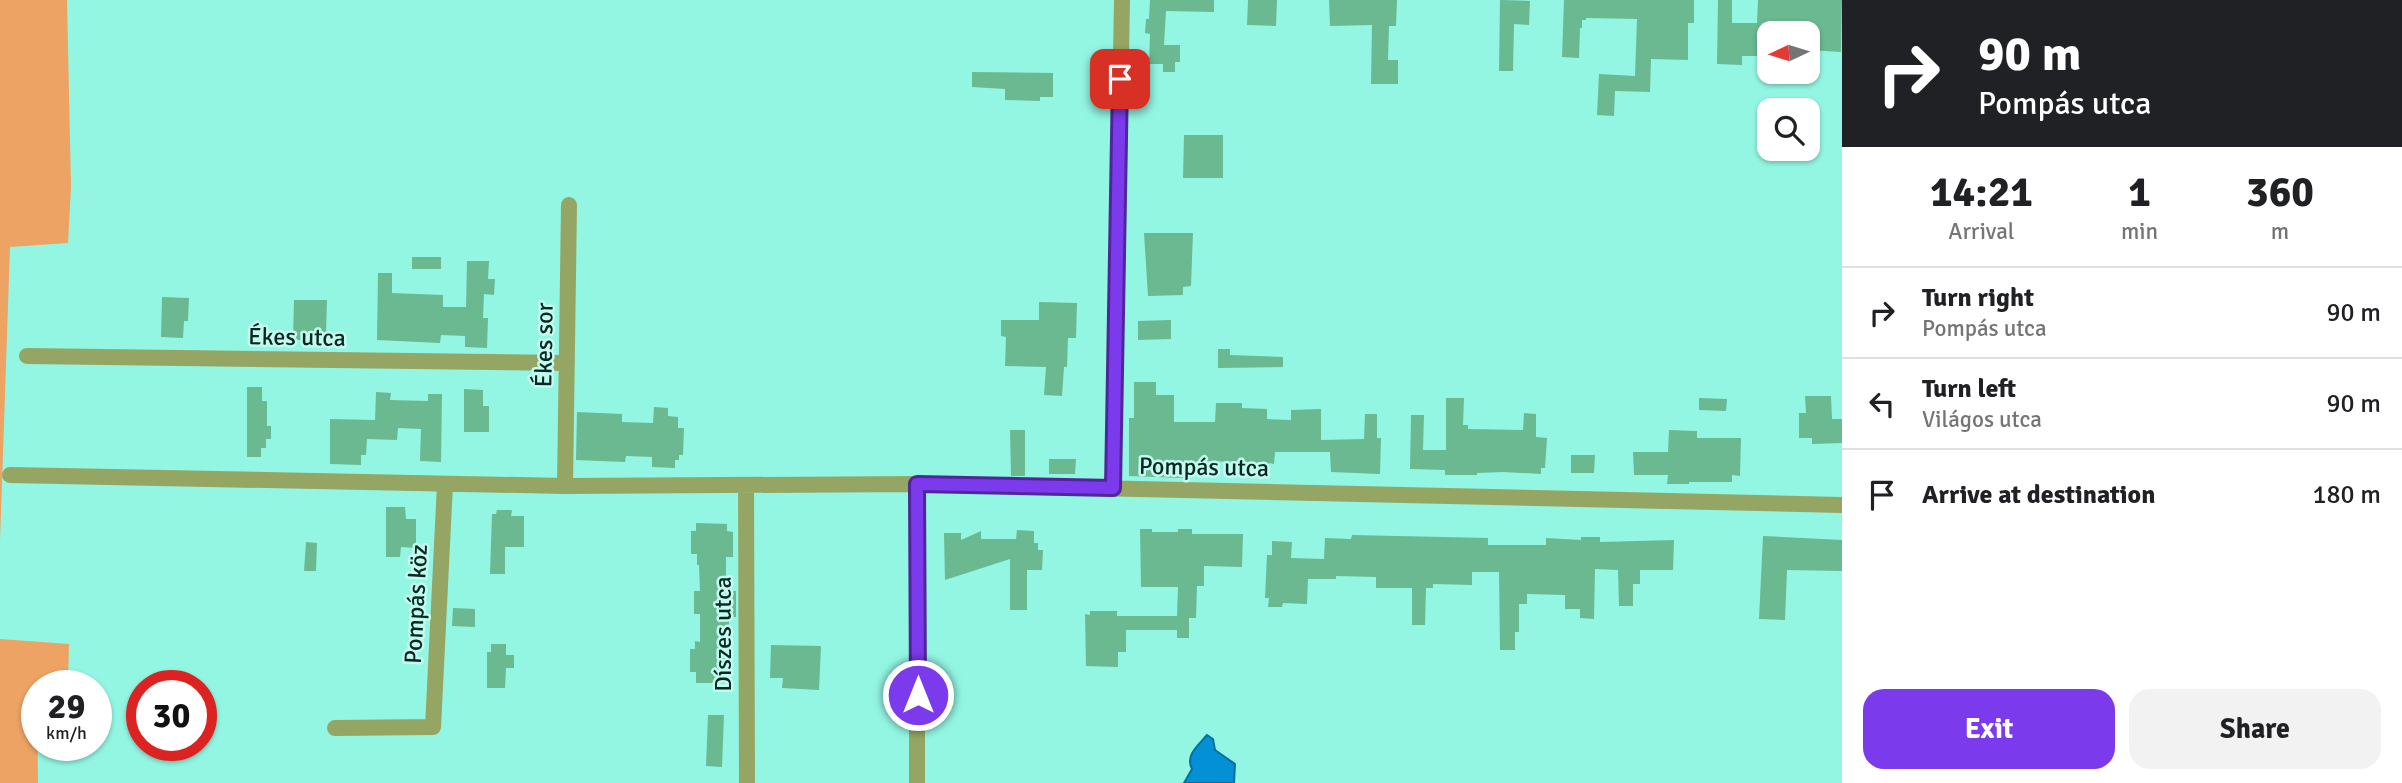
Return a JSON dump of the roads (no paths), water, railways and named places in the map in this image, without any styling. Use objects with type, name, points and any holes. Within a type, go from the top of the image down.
[{"type":"street","points":[[1113,488],[1122,0]]},
{"type":"street","name":"Ékes sor","points":[[565,486],[569,205]]},
{"type":"street","name":"Ékes utca","points":[[27,356],[567,363]]},
{"type":"street","name":"Pompás utca","points":[[10,475],[565,486],[917,484],[1842,505]]},
{"type":"street","name":"Pompás köz","points":[[335,728],[433,727],[444,484]]},
{"type":"street","points":[[917,484],[917,783]]},
{"type":"street","name":"Díszes utca","points":[[746,486],[747,783]]},
{"type":"water","points":[[1207,735],[1213,739],[1215,750],[1235,764],[1234,783],[1184,783],[1192,769],[1191,755]]}]
